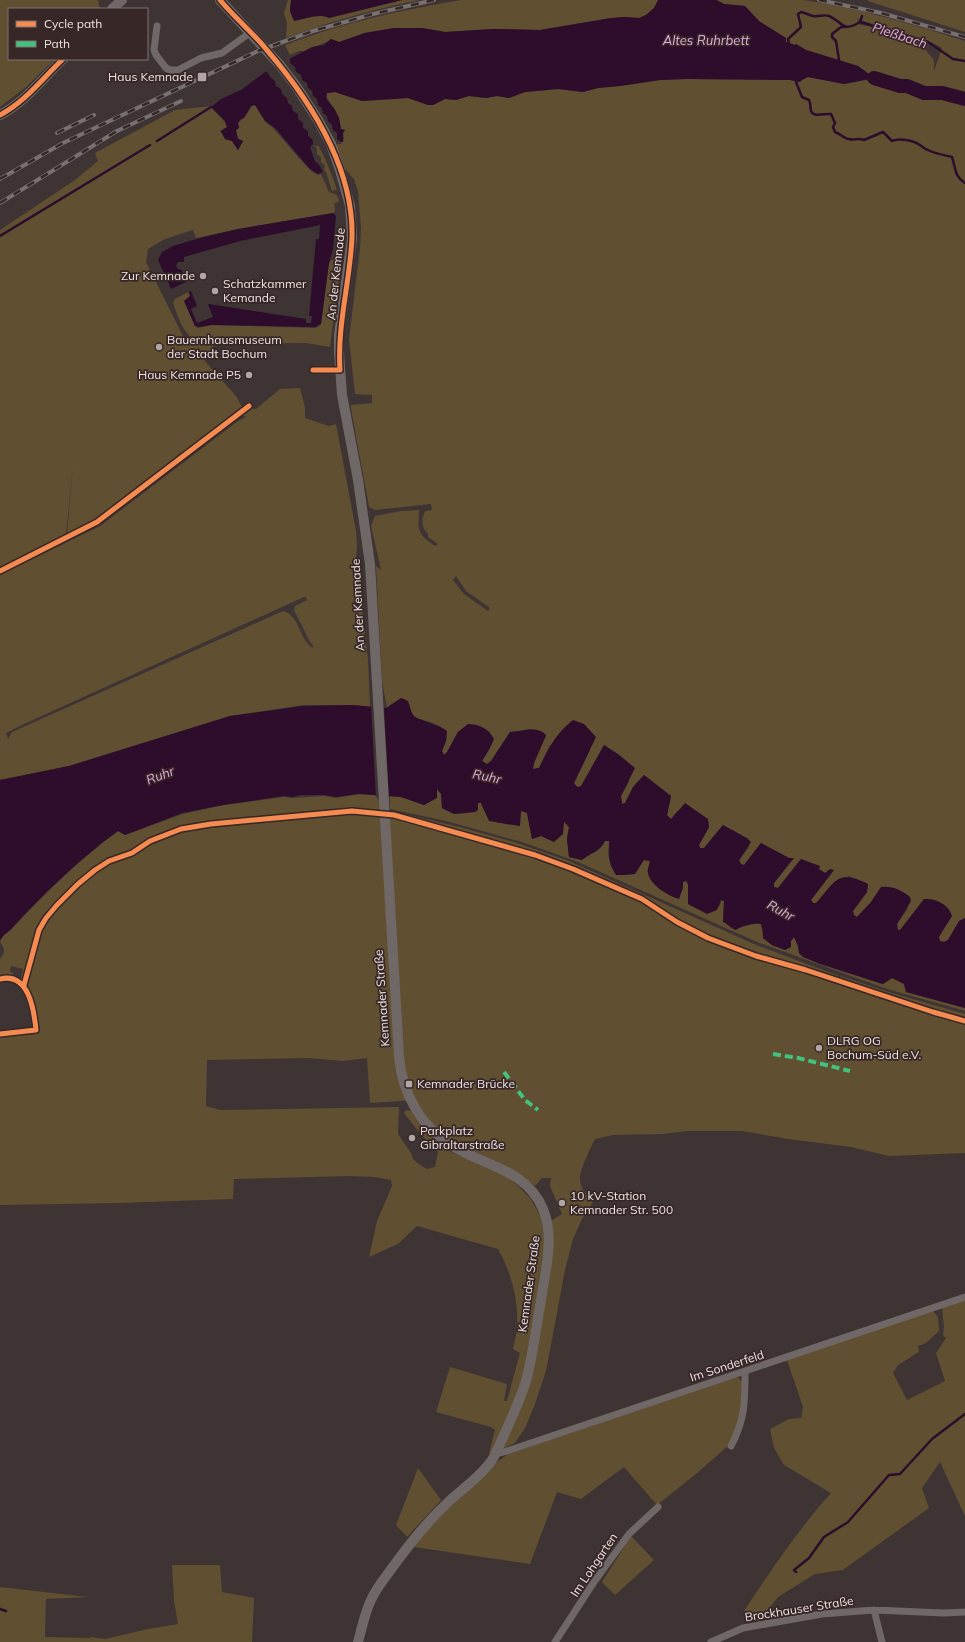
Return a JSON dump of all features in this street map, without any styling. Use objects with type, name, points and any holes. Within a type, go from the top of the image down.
[{"type":"main road","points":[[112,8],[122,0]]},
{"type":"main road","name":"An der Kemnade","points":[[221,1],[279,64],[296,86],[318,120],[331,144],[350,206],[352,238],[339,335],[340,370],[342,395],[358,480],[367,543],[376,681]]},
{"type":"main road","points":[[0,114],[17,104],[31,92],[62,60]]},
{"type":"main road","name":"Kemnader Straße","points":[[358,1642],[371,1598],[398,1560],[428,1522],[486,1468],[496,1454],[522,1394],[529,1370],[548,1249],[549,1230],[547,1220],[536,1196],[522,1181],[507,1170],[455,1147],[440,1137],[423,1120],[412,1104],[402,1081],[397,1029],[376,681]]},
{"type":"street","points":[[157,26],[154,50],[166,68],[170,70],[178,70],[201,58],[222,53],[250,32]]},
{"type":"street","name":"Im Sonderfeld","points":[[496,1454],[745,1372],[965,1297]]},
{"type":"street","points":[[731,1446],[739,1431],[743,1415],[745,1372]]},
{"type":"street","name":"Im Lohgarten","points":[[555,1642],[594,1582],[629,1534],[658,1507]]},
{"type":"street","points":[[874,1610],[882,1642]]},
{"type":"street","name":"Brockhauser Straße","points":[[711,1642],[743,1628],[822,1614],[874,1610],[944,1613],[965,1612]]},
{"type":"shaded area","points":[[0,0],[98,0],[100,8],[8,8],[8,60],[54,60],[26,87],[0,107]]},
{"type":"shaded area","points":[[288,0],[291,0],[290,11],[294,21],[316,16],[329,18],[402,0],[420,0],[352,16],[286,38],[287,23],[284,13]]},
{"type":"shaded area","points":[[461,0],[658,0],[654,8],[646,15],[639,18],[611,18],[540,30],[493,29],[445,32],[422,28],[394,28],[364,33],[339,42],[331,39],[307,51],[299,51],[290,55],[285,45],[328,30],[372,18]]},
{"type":"shaded area","points":[[717,0],[803,0],[824,3],[885,17],[965,41],[965,97],[955,93],[947,94],[943,92],[936,92],[874,77],[858,66],[806,50],[796,44],[786,42],[786,38],[759,21],[745,6],[724,4]],"holes":[[[857,19],[875,26],[901,32],[933,43],[942,48],[934,71],[934,60],[921,42],[900,38],[869,26],[860,25]]]},
{"type":"shaded area","points":[[965,0],[965,32],[868,1]]},
{"type":"shaded area","points":[[290,58],[289,61],[341,142],[344,140],[343,132],[345,130],[341,129],[334,108],[328,100],[327,93],[335,92],[362,101],[408,98],[428,105],[433,105],[445,99],[456,100],[469,96],[486,98],[497,96],[509,98],[525,92],[558,89],[583,92],[598,88],[660,80],[790,80],[800,82],[808,77],[844,84],[872,79],[882,83],[891,84],[908,91],[932,94],[942,100],[955,96],[965,100],[965,918],[959,921],[948,940],[944,942],[940,941],[924,899],[902,929],[898,930],[897,924],[907,910],[910,897],[893,888],[881,887],[871,902],[857,917],[854,915],[853,911],[867,892],[868,884],[849,876],[816,903],[813,903],[811,900],[834,870],[825,873],[801,859],[778,888],[774,887],[774,883],[793,858],[789,858],[761,843],[744,865],[741,864],[739,861],[749,847],[748,838],[739,835],[723,825],[704,848],[700,848],[699,845],[709,827],[677,811],[671,819],[667,815],[671,796],[644,775],[633,787],[625,803],[622,804],[621,796],[629,782],[604,745],[581,787],[577,787],[574,783],[590,750],[550,745],[539,768],[533,769],[534,763],[546,736],[531,729],[510,732],[491,761],[487,764],[482,761],[490,748],[490,732],[478,725],[468,724],[458,732],[444,755],[442,751],[446,741],[447,731],[428,721],[417,718],[413,715],[407,701],[404,699],[401,698],[387,708],[382,681],[376,566],[381,570],[371,526],[375,516],[401,511],[419,510],[419,528],[422,535],[435,546],[438,544],[428,537],[428,534],[422,524],[425,511],[432,510],[431,504],[375,510],[369,507],[351,409],[351,405],[372,403],[372,395],[355,394],[349,339],[360,249],[361,229],[358,191],[354,179],[345,169],[333,140],[283,62]],"holes":[[[456,576],[466,591],[490,608],[488,611],[464,594],[453,580]]]},
{"type":"shaded area","points":[[270,69],[317,142],[337,190],[332,191],[324,170],[325,165],[321,162],[321,157],[317,154],[317,148],[313,145],[313,142],[267,72],[265,72]]},
{"type":"shaded area","points":[[255,105],[265,121],[312,172],[318,175],[321,174],[329,192],[337,195],[339,201],[334,204],[334,213],[238,229],[196,238],[193,230],[165,239],[148,249],[146,262],[183,336],[195,346],[195,341],[187,333],[179,319],[173,303],[175,299],[188,292],[190,296],[184,301],[195,326],[198,328],[211,325],[316,328],[321,324],[329,263],[332,260],[341,260],[330,347],[306,343],[214,344],[213,356],[204,360],[236,396],[242,407],[256,409],[280,389],[300,388],[305,407],[305,418],[329,426],[336,424],[356,531],[355,611],[359,610],[359,601],[361,601],[368,659],[370,707],[352,705],[303,705],[230,716],[69,766],[0,780],[0,575],[100,526],[238,421],[246,417],[235,413],[96,521],[67,534],[73,466],[66,535],[0,568],[0,230],[75,180],[98,161],[95,153],[175,110],[211,106],[226,124],[227,127],[220,131],[225,139],[232,141],[238,150],[243,141],[236,134],[236,130],[239,128],[238,123],[244,118],[252,106]],"holes":[[[306,597],[307,600],[295,606],[294,610],[310,642],[313,645],[313,648],[308,644],[293,617],[289,613],[283,611],[12,732],[8,739],[6,733],[24,724]]]},
{"type":"shaded area","points":[[437,789],[441,794],[442,808],[454,814],[475,812],[478,810],[478,803],[481,803],[487,816],[495,822],[519,826],[521,811],[527,813],[532,839],[541,836],[554,842],[564,821],[569,827],[567,839],[569,857],[582,860],[587,855],[597,851],[605,841],[609,841],[608,854],[611,867],[644,860],[650,861],[683,888],[683,882],[686,880],[688,884],[688,904],[707,913],[720,906],[721,900],[724,901],[723,922],[737,926],[761,924],[763,938],[772,945],[785,950],[791,947],[791,941],[794,937],[799,953],[803,957],[882,984],[892,978],[904,984],[906,992],[965,1008],[965,1011],[887,989],[757,942],[578,862],[522,842],[446,821],[390,809],[390,796],[401,797],[424,805],[436,798]]},
{"type":"shaded area","points":[[359,794],[375,795],[391,816],[521,852],[574,871],[636,898],[690,932],[707,940],[755,958],[805,972],[905,1006],[965,1023],[965,1153],[889,1156],[851,1147],[788,1139],[742,1131],[687,1131],[663,1134],[613,1135],[595,1139],[583,1165],[580,1176],[580,1183],[583,1189],[593,1202],[582,1219],[573,1239],[565,1270],[546,1371],[525,1428],[515,1443],[502,1449],[514,1422],[553,1243],[552,1220],[562,1214],[550,1186],[551,1178],[542,1178],[535,1186],[518,1173],[496,1161],[456,1144],[436,1129],[415,1100],[370,1103],[367,1058],[343,1061],[309,1058],[207,1060],[206,1106],[220,1110],[399,1107],[398,1134],[411,1153],[413,1159],[420,1165],[427,1169],[435,1167],[438,1152],[424,1139],[404,1113],[406,1110],[411,1111],[436,1141],[453,1153],[504,1175],[513,1181],[530,1198],[541,1217],[545,1244],[524,1375],[492,1455],[489,1453],[495,1430],[491,1427],[436,1412],[450,1367],[507,1384],[504,1401],[507,1401],[520,1353],[513,1349],[517,1331],[517,1308],[507,1267],[498,1249],[417,1226],[398,1244],[369,1257],[377,1221],[392,1186],[391,1180],[375,1177],[350,1176],[234,1179],[233,1199],[0,1205],[0,1033],[32,1028],[30,1010],[20,983],[23,969],[11,966],[10,972],[13,973],[13,975],[0,976],[0,959],[4,953],[4,949],[0,941],[4,935],[11,930],[36,903],[76,866],[118,831],[125,835],[183,814],[224,805],[284,797],[324,796],[336,798]]},
{"type":"shaded area","points":[[391,811],[460,827],[514,842],[569,861],[754,944],[839,976],[838,978],[773,959],[708,936],[688,926],[629,891],[572,867],[483,836],[391,813]]},
{"type":"shaded area","points":[[840,976],[965,1014],[965,1018],[933,1010],[886,995],[840,979]]},
{"type":"shaded area","points":[[965,1300],[965,1516],[940,1462],[922,1488],[929,1508],[843,1570],[815,1574],[778,1597],[759,1622],[744,1611],[796,1536],[831,1493],[784,1465],[774,1448],[770,1429],[789,1419],[801,1418],[803,1407],[787,1360],[933,1311],[938,1317],[939,1331],[926,1343],[918,1346],[919,1352],[898,1365],[893,1373],[907,1400],[945,1381],[936,1353],[946,1338],[943,1335],[944,1327],[942,1308]]},
{"type":"shaded area","points":[[737,1377],[742,1383],[741,1415],[729,1445],[657,1505],[624,1467],[581,1499],[557,1492],[530,1564],[414,1547],[430,1525],[497,1462],[508,1454]]},
{"type":"shaded area","points":[[418,1468],[441,1500],[407,1537],[396,1525]]},
{"type":"shaded area","points":[[631,1536],[654,1560],[615,1595],[602,1582]]},
{"type":"shaded area","points":[[172,1565],[220,1565],[222,1592],[254,1598],[252,1642],[0,1642],[0,1587],[88,1597],[46,1599],[45,1637],[91,1637],[105,1639],[178,1624],[174,1601]]},
{"type":"water","points":[[291,0],[402,0],[329,18],[316,16],[294,21],[290,11]]},
{"type":"water","name":"Altes Ruhrbett","points":[[658,0],[716,0],[724,4],[745,6],[759,21],[786,38],[786,42],[796,44],[806,50],[858,66],[874,78],[844,84],[808,77],[800,82],[790,80],[660,80],[598,88],[583,92],[558,89],[525,92],[509,98],[497,96],[486,98],[469,96],[456,100],[445,99],[433,105],[428,105],[408,98],[362,101],[335,92],[327,93],[326,98],[339,118],[341,129],[345,130],[343,133],[343,142],[313,144],[310,147],[315,161],[323,172],[318,174],[309,168],[275,128],[265,121],[255,105],[251,106],[244,118],[238,123],[239,128],[236,130],[238,139],[243,141],[238,150],[232,141],[225,139],[221,131],[227,127],[225,121],[211,107],[221,99],[241,90],[265,72],[312,47],[324,45],[331,39],[339,42],[365,33],[394,28],[422,28],[445,32],[493,29],[540,30],[611,18],[639,18],[646,15],[654,8]]},
{"type":"water","points":[[333,213],[336,216],[333,249],[329,263],[321,324],[315,327],[212,325],[199,327],[195,326],[184,301],[190,296],[189,292],[191,291],[197,306],[191,309],[197,323],[213,317],[208,304],[306,319],[306,323],[311,323],[312,316],[309,316],[316,239],[319,239],[320,225],[240,241],[184,257],[184,262],[178,262],[176,266],[178,269],[182,270],[186,282],[171,289],[158,260],[162,252],[173,246],[196,239],[238,229]]},
{"type":"water","name":"Ruhr","points":[[401,698],[408,701],[414,716],[447,731],[446,741],[442,751],[444,755],[458,732],[468,724],[480,726],[486,730],[494,739],[482,761],[487,764],[491,761],[510,732],[538,730],[546,735],[534,763],[533,769],[539,768],[553,742],[567,725],[573,720],[584,724],[596,737],[574,783],[577,787],[581,786],[604,745],[635,768],[621,796],[622,804],[625,803],[633,787],[644,775],[671,796],[667,815],[671,819],[685,803],[708,819],[709,827],[699,845],[700,848],[704,848],[723,825],[742,835],[751,842],[739,860],[741,864],[744,865],[761,843],[789,858],[794,858],[774,883],[774,887],[778,888],[801,859],[820,866],[819,869],[825,873],[830,869],[834,870],[811,900],[813,903],[816,903],[833,883],[838,880],[850,878],[858,880],[868,884],[867,892],[853,911],[854,915],[857,917],[871,902],[881,887],[900,890],[910,897],[911,901],[897,924],[898,930],[900,930],[924,899],[937,901],[945,905],[952,916],[939,937],[940,941],[944,942],[948,940],[959,921],[965,918],[965,1008],[906,992],[904,984],[892,978],[883,984],[803,957],[799,953],[794,937],[791,941],[791,947],[785,950],[772,945],[763,938],[761,924],[752,924],[736,930],[723,922],[724,901],[721,900],[717,910],[707,914],[688,904],[688,884],[686,881],[683,882],[683,888],[679,899],[656,886],[652,882],[648,873],[650,861],[644,860],[635,874],[616,875],[610,862],[609,841],[605,841],[598,850],[582,860],[569,857],[567,839],[569,827],[564,822],[563,834],[554,842],[541,836],[532,839],[527,813],[521,811],[520,826],[489,821],[481,803],[478,803],[478,810],[475,812],[454,814],[442,808],[441,794],[437,789],[437,798],[424,805],[401,797],[359,794],[336,797],[324,795],[284,796],[182,813],[125,835],[118,831],[61,878],[0,940],[0,780],[69,766],[230,716],[303,706],[352,705],[386,708]]},
{"type":"pier","points":[[290,58],[290,63],[295,67],[296,72],[301,75],[302,80],[307,83],[313,96],[317,99],[318,105],[322,108],[323,113],[327,116],[328,121],[332,125],[333,130],[337,133],[337,139],[341,142],[341,144],[313,145],[313,140],[308,136],[308,131],[303,128],[303,123],[298,119],[298,114],[293,111],[287,98],[282,94],[281,89],[276,86],[275,81],[267,72],[265,72]]},
{"type":"pier","points":[[371,705],[384,706],[389,798],[376,797]]},
{"type":"waterway","points":[[789,44],[788,39],[801,27],[798,14],[801,12],[813,16],[827,15],[834,18],[846,27],[850,27],[860,22]]},
{"type":"waterway","name":"Pleßbach","points":[[862,16],[860,22],[928,42],[953,59],[965,61]]},
{"type":"waterway","points":[[839,60],[836,41],[832,37],[832,34],[841,27],[846,27]]},
{"type":"waterway","name":"Altes Ruhrbett","points":[[874,78],[900,86],[907,86],[924,93],[942,93],[965,99]]},
{"type":"waterway","points":[[796,82],[802,97],[809,100],[812,113],[817,115],[831,114],[835,123],[833,127],[835,132],[847,139],[853,140],[864,140],[883,132],[892,141],[902,140],[914,142],[925,149],[952,157],[957,175],[965,183]]},
{"type":"waterway","points":[[157,141],[211,107]]},
{"type":"waterway","points":[[0,236],[150,145]]},
{"type":"waterway","points":[[796,1572],[794,1570],[809,1558],[824,1537],[848,1522],[889,1475],[900,1474],[932,1439],[965,1414]]},
{"type":"waterway","points":[[0,1609],[6,1611]]},
{"type":"railway","points":[[0,179],[63,143],[258,51],[313,31],[373,14],[434,0]]},
{"type":"railway","points":[[819,0],[881,13],[965,37]]},
{"type":"railway","points":[[0,203],[117,131],[181,101]]},
{"type":"railway","points":[[57,133],[94,115]]},
{"type":"marked path","points":[[773,1054],[798,1058],[850,1071]]},
{"type":"marked path","points":[[504,1072],[525,1100],[538,1110]]},
{"type":"cycle path","points":[[220,0],[261,43],[298,90],[313,112],[337,160],[346,186],[351,212],[352,238],[340,337],[340,370],[313,370]]},
{"type":"cycle path","points":[[0,115],[26,97],[62,60]]},
{"type":"cycle path","points":[[0,571],[97,522],[249,406]]},
{"type":"cycle path","points":[[24,985],[39,930],[46,918],[78,884],[109,861],[132,853],[150,841],[181,829],[211,824],[352,811],[394,815],[535,855],[573,869],[642,899],[677,922],[708,938],[756,956],[806,970],[933,1012],[965,1021]]},
{"type":"cycle path","points":[[0,979],[10,978],[18,981],[24,987],[28,994],[34,1013],[36,1030],[0,1034]]},
{"type":"place","name":"Haus Kemnade","points":[[202,77]]},
{"type":"place","name":"Zur Kemnade","points":[[203,276]]},
{"type":"place","name":"Schatzkammer Kemande","points":[[215,291]]},
{"type":"place","name":"Bauernhausmuseum der Stadt Bochum","points":[[159,347]]},
{"type":"place","name":"Haus Kemnade P5","points":[[249,375]]},
{"type":"place","name":"DLRG OG Bochum-Süd e.V.","points":[[819,1048]]},
{"type":"place","name":"Kemnader Brücke","points":[[409,1084]]},
{"type":"place","name":"Parkplatz Gibraltarstraße","points":[[412,1138]]},
{"type":"place","name":"10 kV-Station Kemnader Str. 500","points":[[562,1203]]}]
